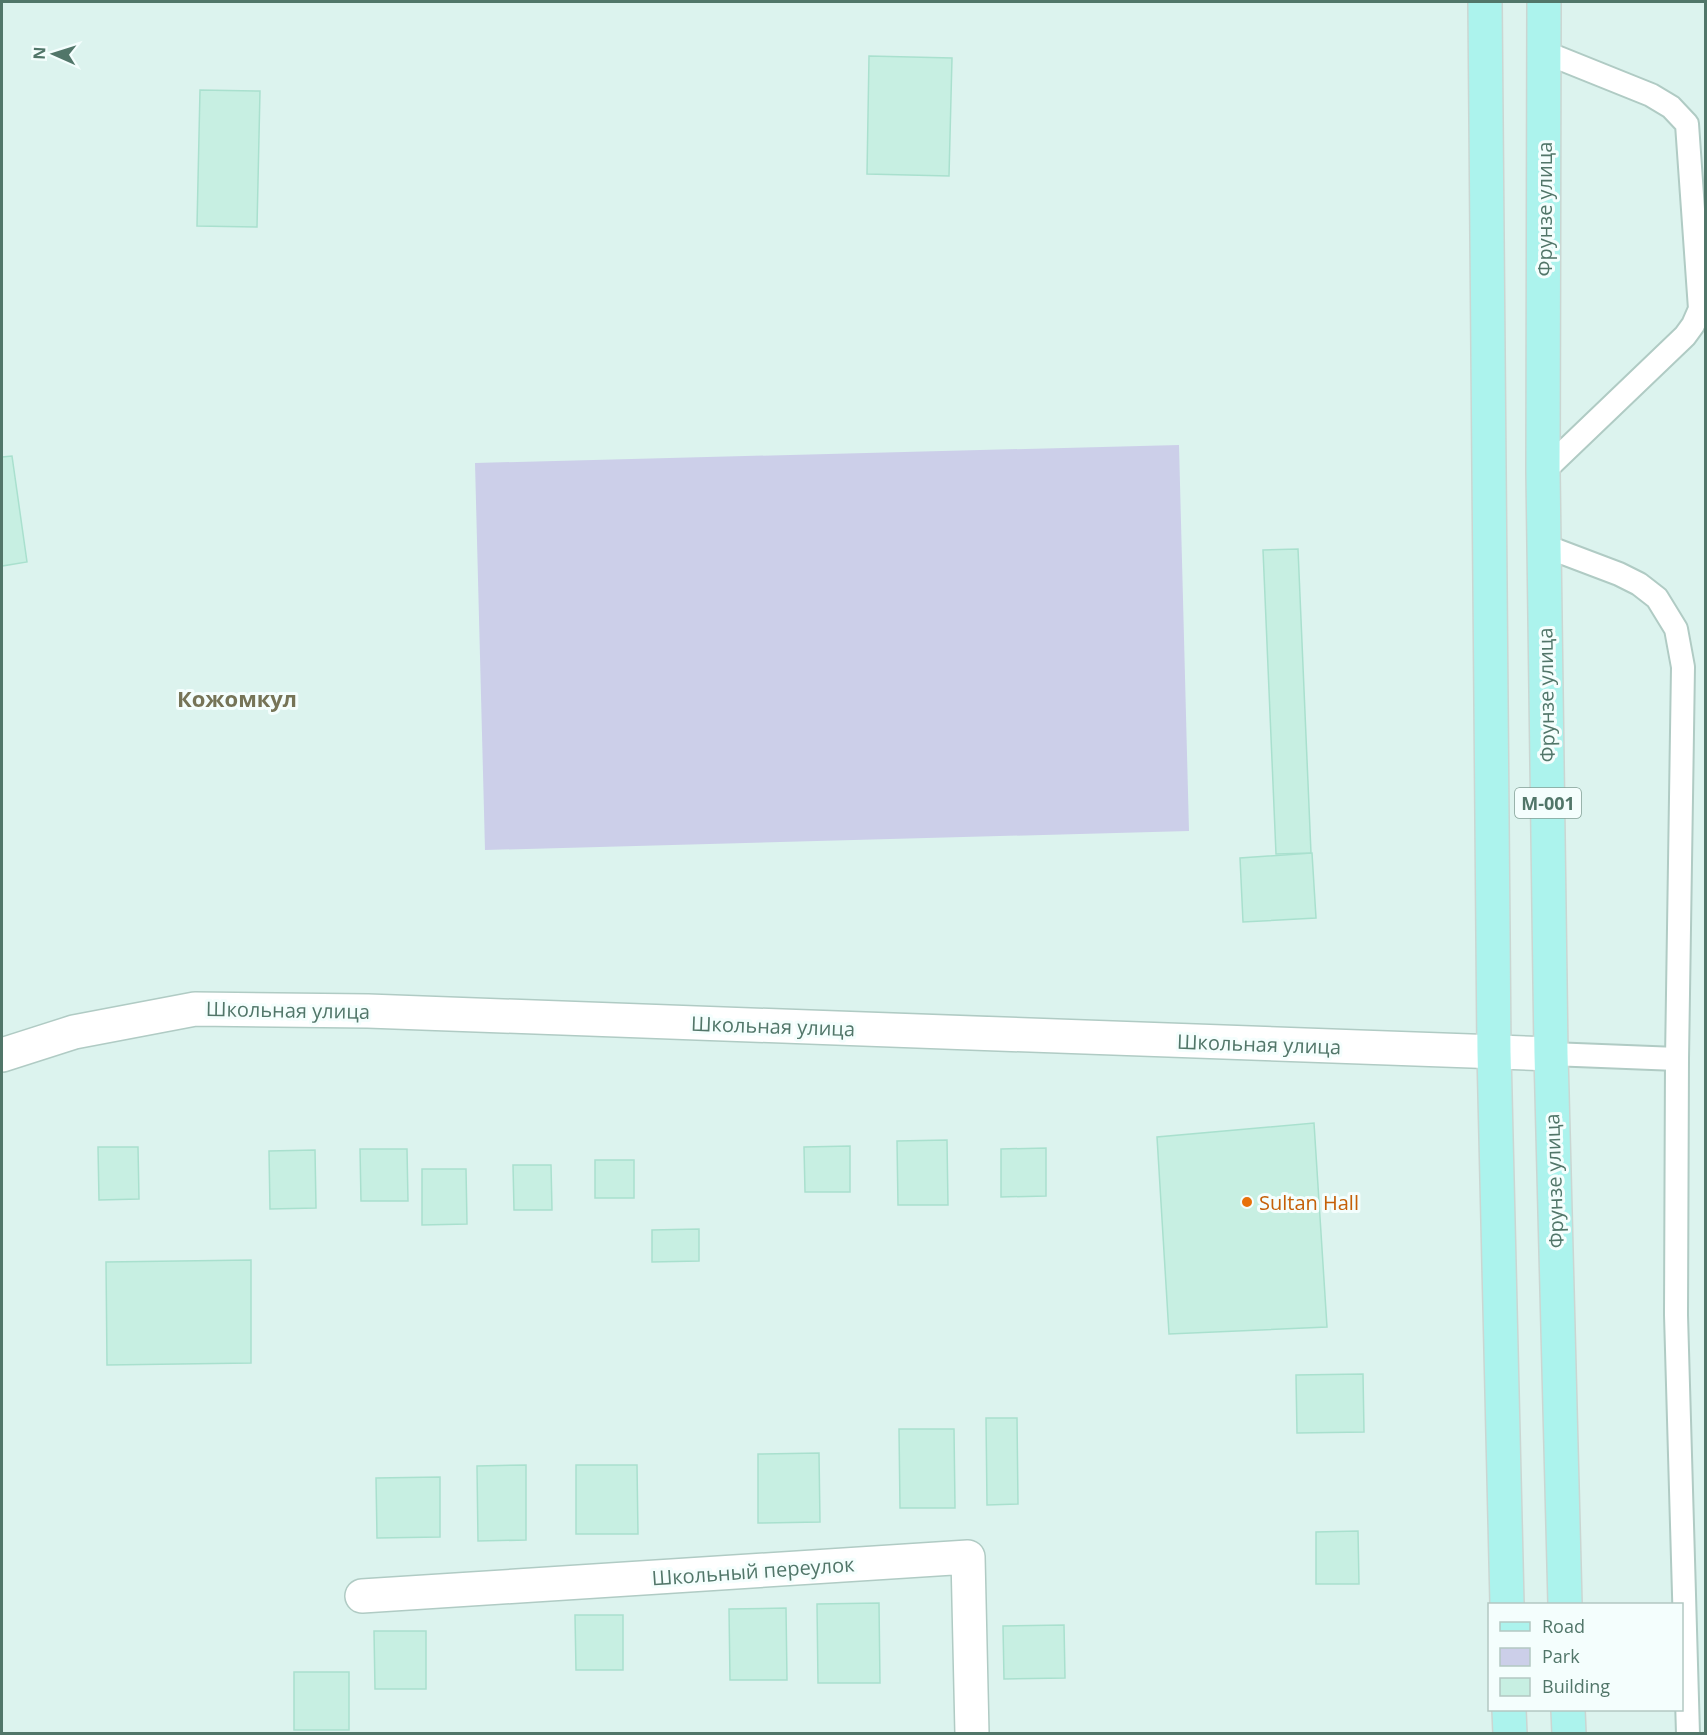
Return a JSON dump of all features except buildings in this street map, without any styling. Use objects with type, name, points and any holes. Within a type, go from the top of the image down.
[{"type":"main road","name":"M-001","points":[[1485,2],[1494,1052],[1507,1603]]},
{"type":"main road","name":"Фрунзе улица","points":[[1544,2],[1544,472],[1551,1054],[1565,1603]]},
{"type":"main road","points":[[1509,1711],[1510,1734]]},
{"type":"main road","points":[[1568,1711],[1569,1734]]},
{"type":"street","name":"Школьная улица","points":[[2,1055],[74,1032],[195,1009],[368,1011],[1551,1054]]},
{"type":"street","name":"Школьный переулок","points":[[362,1596],[968,1557],[972,1734]]},
{"type":"lane","points":[[1544,52],[1651,95],[1671,107],[1687,124],[1700,309],[1685,336],[1544,472]]},
{"type":"lane","points":[[1545,546],[1618,574],[1639,584],[1656,598],[1676,629],[1683,667],[1676,1315],[1683,1603]]},
{"type":"lane","points":[[1551,1054],[1677,1059]]},
{"type":"lane","points":[[1683,1604],[1688,1734]]},
{"type":"shaded area","name":"Кожомкул","points":[[2,2],[1705,2],[1705,1733],[2,1734]]},
{"type":"green space","points":[[1179,445],[1189,831],[485,850],[475,463]]},
{"type":"place","name":"Sultan Hall","points":[[1247,1202]]},
{"type":"district","name":"Кожомкул","points":[[237,698]]}]
